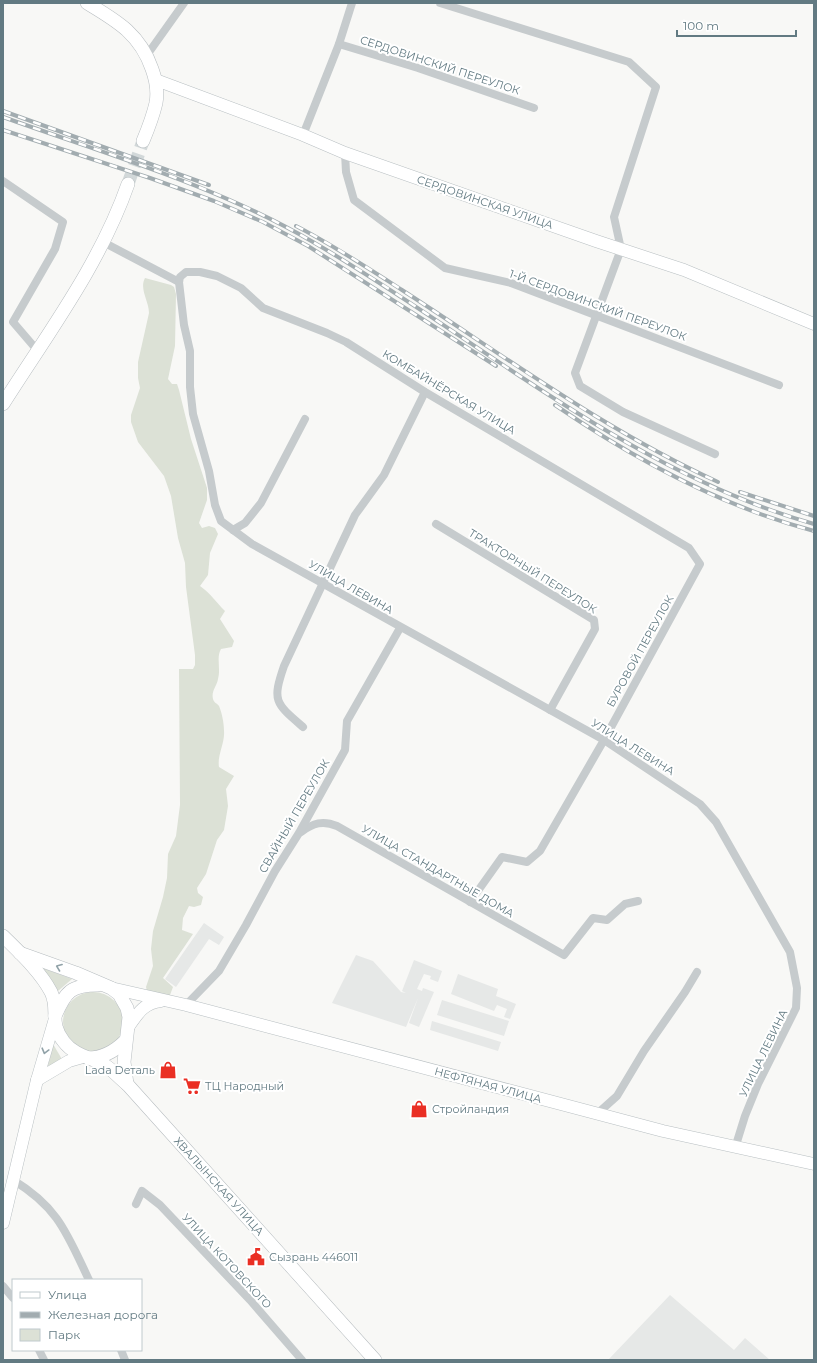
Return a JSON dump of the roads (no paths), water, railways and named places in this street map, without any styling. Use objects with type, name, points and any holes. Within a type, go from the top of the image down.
[{"type":"main road","points":[[87,3],[113,19],[134,36],[147,55],[156,80],[156,101],[143,141]]},
{"type":"main road","points":[[3,404],[71,300],[103,242],[120,207],[128,184]]},
{"type":"main road","points":[[3,936],[20,953],[51,992],[55,1007],[54,1019],[63,1041],[70,1049],[86,1057],[96,1058],[107,1055],[117,1049],[125,1041]]},
{"type":"main road","points":[[20,953],[76,973],[107,987],[124,1001],[128,1013],[129,1026],[125,1041],[124,1062],[127,1084]]},
{"type":"main road","points":[[54,1019],[62,1000],[71,990],[82,985],[107,987]]},
{"type":"main road","name":"ХВАЛЫНСКАЯ УЛИЦА","points":[[86,1057],[105,1065],[127,1084],[375,1360]]},
{"type":"street","points":[[147,55],[184,3]]},
{"type":"street","points":[[303,135],[339,44],[352,3]]},
{"type":"street","points":[[440,3],[459,6],[628,62],[656,86],[614,217],[621,249],[575,373],[580,386],[623,412],[716,454]]},
{"type":"street","name":"СЕРДОВИНСКИЙ ПЕРЕУЛОК","points":[[339,44],[418,68],[534,108]]},
{"type":"street","name":"СЕРДОВИНСКАЯ УЛИЦА","points":[[156,80],[303,135],[345,153],[684,270],[814,324]]},
{"type":"street","name":"1-Й СЕРДОВИНСКИЙ ПЕРЕУЛОК","points":[[345,153],[346,172],[354,200],[445,268],[511,283],[779,385]]},
{"type":"street","points":[[3,180],[63,222],[55,249],[13,322],[37,350]]},
{"type":"street","points":[[103,242],[179,282]]},
{"type":"street","name":"КОМБАЙНЁРСКАЯ УЛИЦА","points":[[179,282],[180,277],[186,272],[200,272],[217,276],[241,288],[263,308],[346,342],[425,392],[689,548],[700,564]]},
{"type":"street","name":"УЛИЦА ЛЕВИНА","points":[[179,282],[184,325],[190,351],[190,387],[193,414],[210,471],[215,505],[221,521],[252,544],[400,628],[604,740],[700,804],[712,818],[790,952],[797,988],[796,1008],[758,1084],[745,1116],[735,1148]]},
{"type":"street","points":[[303,727],[281,708],[276,689],[284,666],[324,584],[333,560],[355,515],[384,475],[400,447],[425,392]]},
{"type":"street","points":[[233,530],[246,523],[261,503],[305,419]]},
{"type":"street","name":"ТРАКТОРНЫЙ ПЕРЕУЛОК","points":[[436,524],[594,620],[595,629],[550,710]]},
{"type":"street","name":"БУРОВОЙ ПЕРЕУЛОК","points":[[470,902],[502,857],[527,862],[540,851],[604,740],[700,564]]},
{"type":"street","name":"СВАЙНЫЙ ПЕРЕУЛОК","points":[[186,1005],[219,971],[275,871],[299,833],[345,750],[347,721],[400,628]]},
{"type":"street","name":"УЛИЦА СТАНДАРТНЫЕ ДОМА","points":[[299,833],[313,824],[329,823],[564,955],[593,918],[607,920],[625,904],[638,901]]},
{"type":"street","points":[[598,1113],[618,1096],[644,1051],[697,972]]},
{"type":"street","name":"НЕФТЯНАЯ УЛИЦА","points":[[107,987],[186,1005],[735,1148],[814,1164]]},
{"type":"street","points":[[129,1026],[139,1012],[150,1002],[164,1000]]},
{"type":"street","points":[[3,1223],[37,1080],[54,1019]]},
{"type":"street","points":[[37,1080],[69,1061],[86,1057]]},
{"type":"street","points":[[14,1180],[30,1191],[54,1212],[67,1233],[89,1279]]},
{"type":"street","name":"УЛИЦА КОТОВСКОГО","points":[[136,1204],[142,1191],[160,1205],[250,1300],[302,1360]]},
{"type":"street","points":[[3,1286],[12,1297]]},
{"type":"street","points":[[40,1351],[44,1360]]},
{"type":"tunnel","points":[[128,184],[143,141]]},
{"type":"railway","points":[[3,111],[209,185]]},
{"type":"railway","points":[[3,117],[161,172],[239,204],[277,222],[313,242],[374,280],[555,399],[617,437],[680,471],[746,501],[814,524]]},
{"type":"railway","points":[[3,130],[150,178],[214,201],[263,222],[308,246],[496,366]]},
{"type":"railway","points":[[296,226],[363,265],[596,417],[677,462],[718,482]]},
{"type":"railway","points":[[555,405],[616,444],[679,479],[745,508],[779,521],[814,531]]},
{"type":"railway","points":[[740,492],[814,516]]},
{"type":"place","name":"Lada Dеталь","points":[[168,1070]]},
{"type":"place","name":"ТЦ Народный","points":[[192,1086]]},
{"type":"place","name":"Стройландия","points":[[419,1109]]},
{"type":"place","name":"Сызрань 446011","points":[[256,1257]]}]
